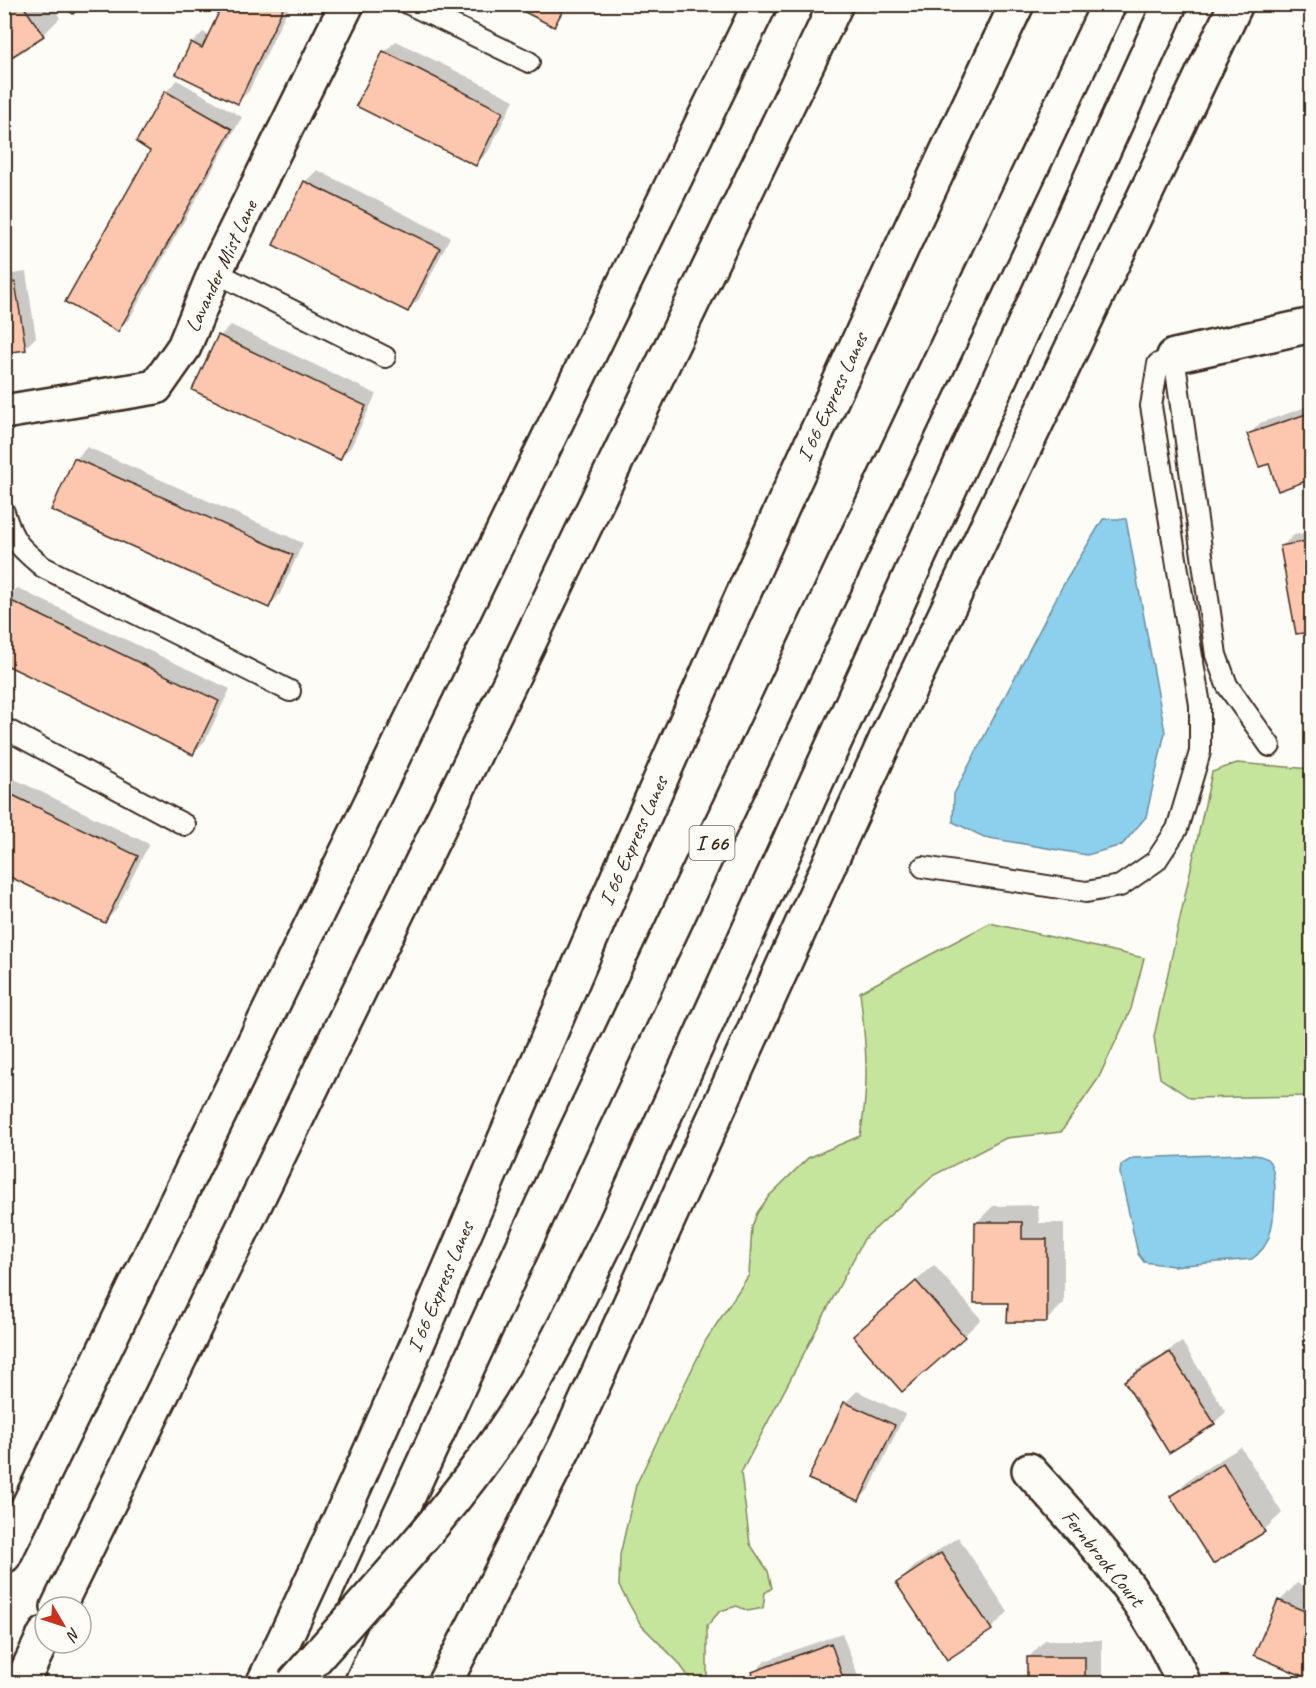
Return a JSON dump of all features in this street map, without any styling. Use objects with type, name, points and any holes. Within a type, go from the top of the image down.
[{"type":"main road","name":"Lavander Mist Lane","points":[[4,412],[156,387],[184,347],[215,272],[347,4]]},
{"type":"main road","points":[[4,1556],[759,4]]},
{"type":"main road","points":[[64,1595],[517,667],[836,4]]},
{"type":"main road","name":"I 66 Express Lanes","points":[[264,1683],[404,1372],[652,798],[790,488],[1017,4]]},
{"type":"main road","name":"I 66","points":[[322,1683],[573,1138],[1108,4]]},
{"type":"main road","points":[[293,1683],[470,1478],[511,1419],[550,1353],[614,1227],[1170,4]]},
{"type":"main road","points":[[444,1683],[566,1445],[891,728],[1236,4]]},
{"type":"main road","points":[[1174,356],[1311,325]]},
{"type":"main road","name":"Fernbrook Court","points":[[1029,1470],[1126,1581],[1148,1614],[1184,1683]]},
{"type":"main road","points":[[21,1683],[35,1655]]},
{"type":"lane","points":[[409,4],[529,62]]},
{"type":"lane","points":[[215,272],[385,357]]},
{"type":"lane","points":[[923,867],[1086,892],[1120,886],[1156,861],[1177,830],[1200,752],[1200,705],[1150,406],[1158,364],[1174,356],[1216,655],[1227,685],[1270,746]]},
{"type":"lane","points":[[4,512],[11,536],[23,551],[44,567],[290,691]]},
{"type":"lane","points":[[4,728],[185,825]]},
{"type":"green space","points":[[1237,763],[1311,769],[1311,1096],[1190,1098],[1160,1078],[1154,1037],[1212,772]]},
{"type":"green space","points":[[990,923],[1144,958],[1131,1009],[1098,1079],[1061,1132],[1006,1138],[934,1175],[864,1239],[741,1473],[750,1544],[768,1571],[772,1588],[765,1593],[763,1608],[748,1611],[737,1606],[720,1611],[707,1626],[707,1683],[693,1683],[678,1662],[641,1625],[619,1586],[620,1555],[636,1485],[706,1340],[749,1275],[752,1227],[757,1213],[769,1196],[808,1158],[860,1136],[865,1099],[866,1064],[860,992]]},
{"type":"water","points":[[1103,519],[1126,519],[1165,732],[1146,817],[1122,845],[1087,855],[984,837],[953,822],[954,794],[1062,587]]},
{"type":"water","points":[[1240,1154],[1264,1157],[1271,1165],[1274,1174],[1273,1220],[1268,1240],[1260,1252],[1252,1259],[1173,1266],[1144,1262],[1138,1254],[1120,1173],[1121,1165],[1133,1158]]},
{"type":"building","points":[[4,4],[22,4],[44,36],[4,62]]},
{"type":"building","points":[[61,4],[81,4],[73,14]]},
{"type":"building","points":[[209,4],[285,4],[238,104],[176,74],[191,42],[202,48],[220,10]]},
{"type":"building","points":[[509,4],[566,4],[554,27]]},
{"type":"building","points":[[383,51],[503,112],[476,166],[356,106]]},
{"type":"building","points":[[165,91],[232,129],[118,332],[65,302],[150,151],[136,142]]},
{"type":"building","points":[[304,181],[440,248],[408,312],[273,245]]},
{"type":"building","points":[[15,282],[26,350],[4,353],[4,284]]},
{"type":"building","points":[[218,335],[366,406],[340,460],[192,390]]},
{"type":"building","points":[[1312,412],[1312,479],[1278,491],[1269,464],[1259,467],[1247,434]]},
{"type":"building","points":[[74,458],[293,555],[269,608],[51,510]]},
{"type":"building","points":[[1312,540],[1312,632],[1296,634],[1280,546]]},
{"type":"building","points":[[5,598],[219,701],[193,755],[4,664]]},
{"type":"building","points":[[4,791],[138,856],[105,923],[4,874]]},
{"type":"building","points":[[975,1222],[1022,1222],[1022,1239],[1047,1239],[1047,1322],[1007,1322],[1008,1303],[974,1303]]},
{"type":"building","points":[[916,1281],[965,1337],[902,1392],[853,1336]]},
{"type":"building","points":[[1170,1352],[1215,1424],[1169,1453],[1124,1381]]},
{"type":"building","points":[[844,1402],[895,1425],[859,1501],[808,1479]]},
{"type":"building","points":[[1223,1463],[1265,1532],[1213,1564],[1170,1496]]},
{"type":"building","points":[[941,1553],[992,1630],[947,1660],[896,1583]]},
{"type":"building","points":[[1278,1600],[1312,1614],[1312,1680],[1254,1655]]},
{"type":"building","points":[[831,1643],[845,1684],[756,1684],[752,1672]]},
{"type":"building","points":[[1027,1657],[1085,1657],[1085,1684],[1027,1684]]}]
